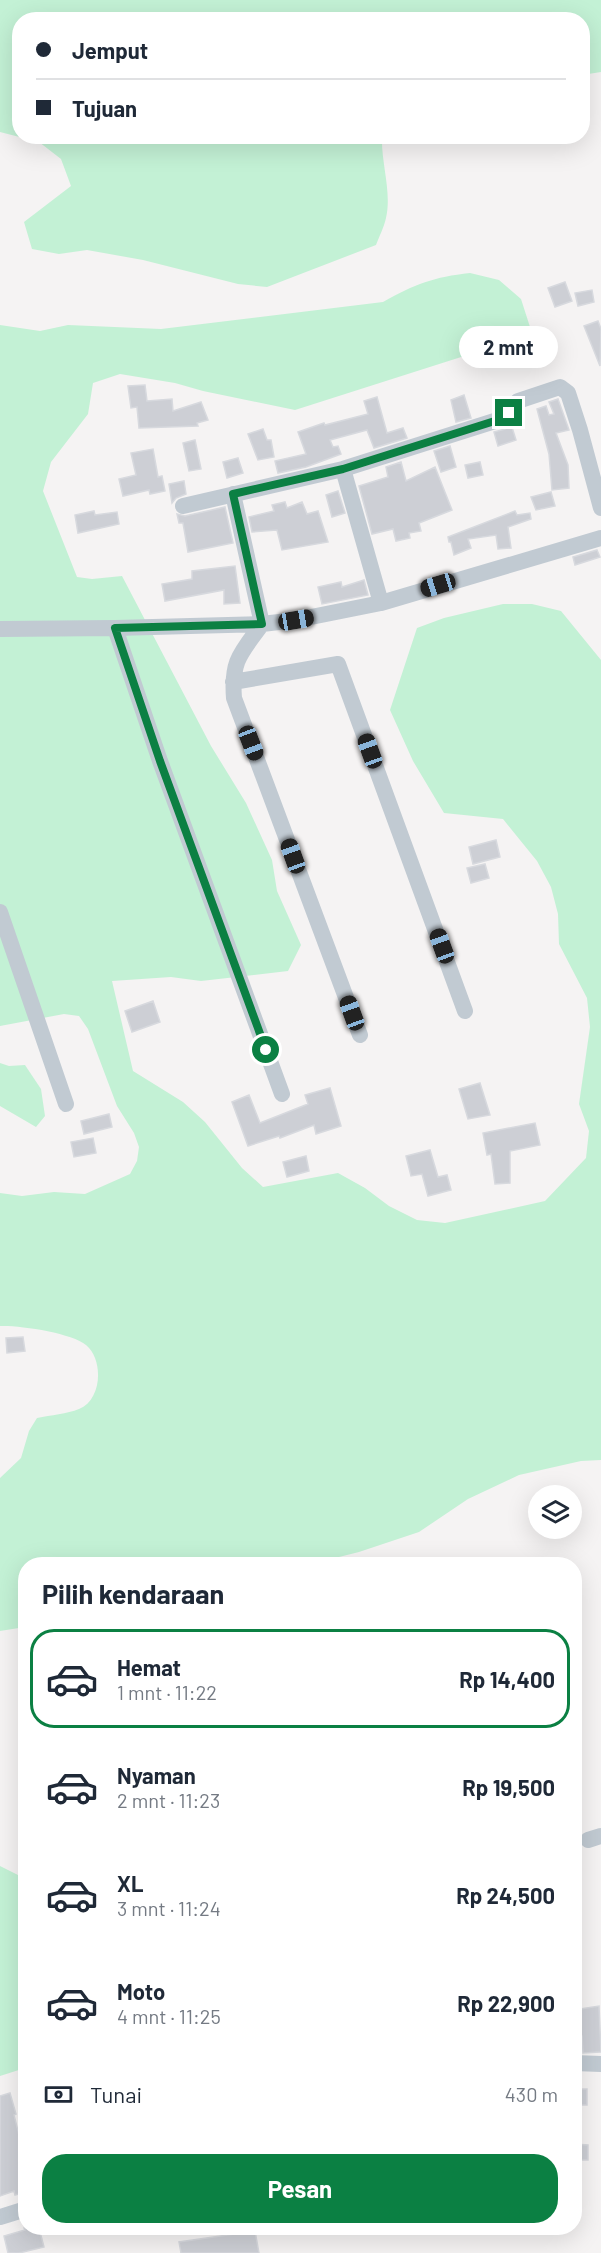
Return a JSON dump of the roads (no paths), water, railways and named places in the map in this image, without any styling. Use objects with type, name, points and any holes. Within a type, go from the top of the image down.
[{"type":"street","points":[[183,506],[343,469],[501,419],[518,401],[560,387],[568,393],[601,508]]},
{"type":"street","points":[[343,469],[381,603]]},
{"type":"street","points":[[233,494],[262,624],[237,659],[233,682],[234,698],[360,1035]]},
{"type":"street","points":[[0,629],[262,624],[296,620],[381,603],[601,538]]},
{"type":"street","points":[[115,628],[160,761],[282,1095]]},
{"type":"street","points":[[233,682],[338,664],[465,1011]]},
{"type":"street","points":[[0,912],[66,1104]]},
{"type":"street","points":[[582,2063],[601,2064]]},
{"type":"street","points":[[0,2217],[18,2212]]}]
